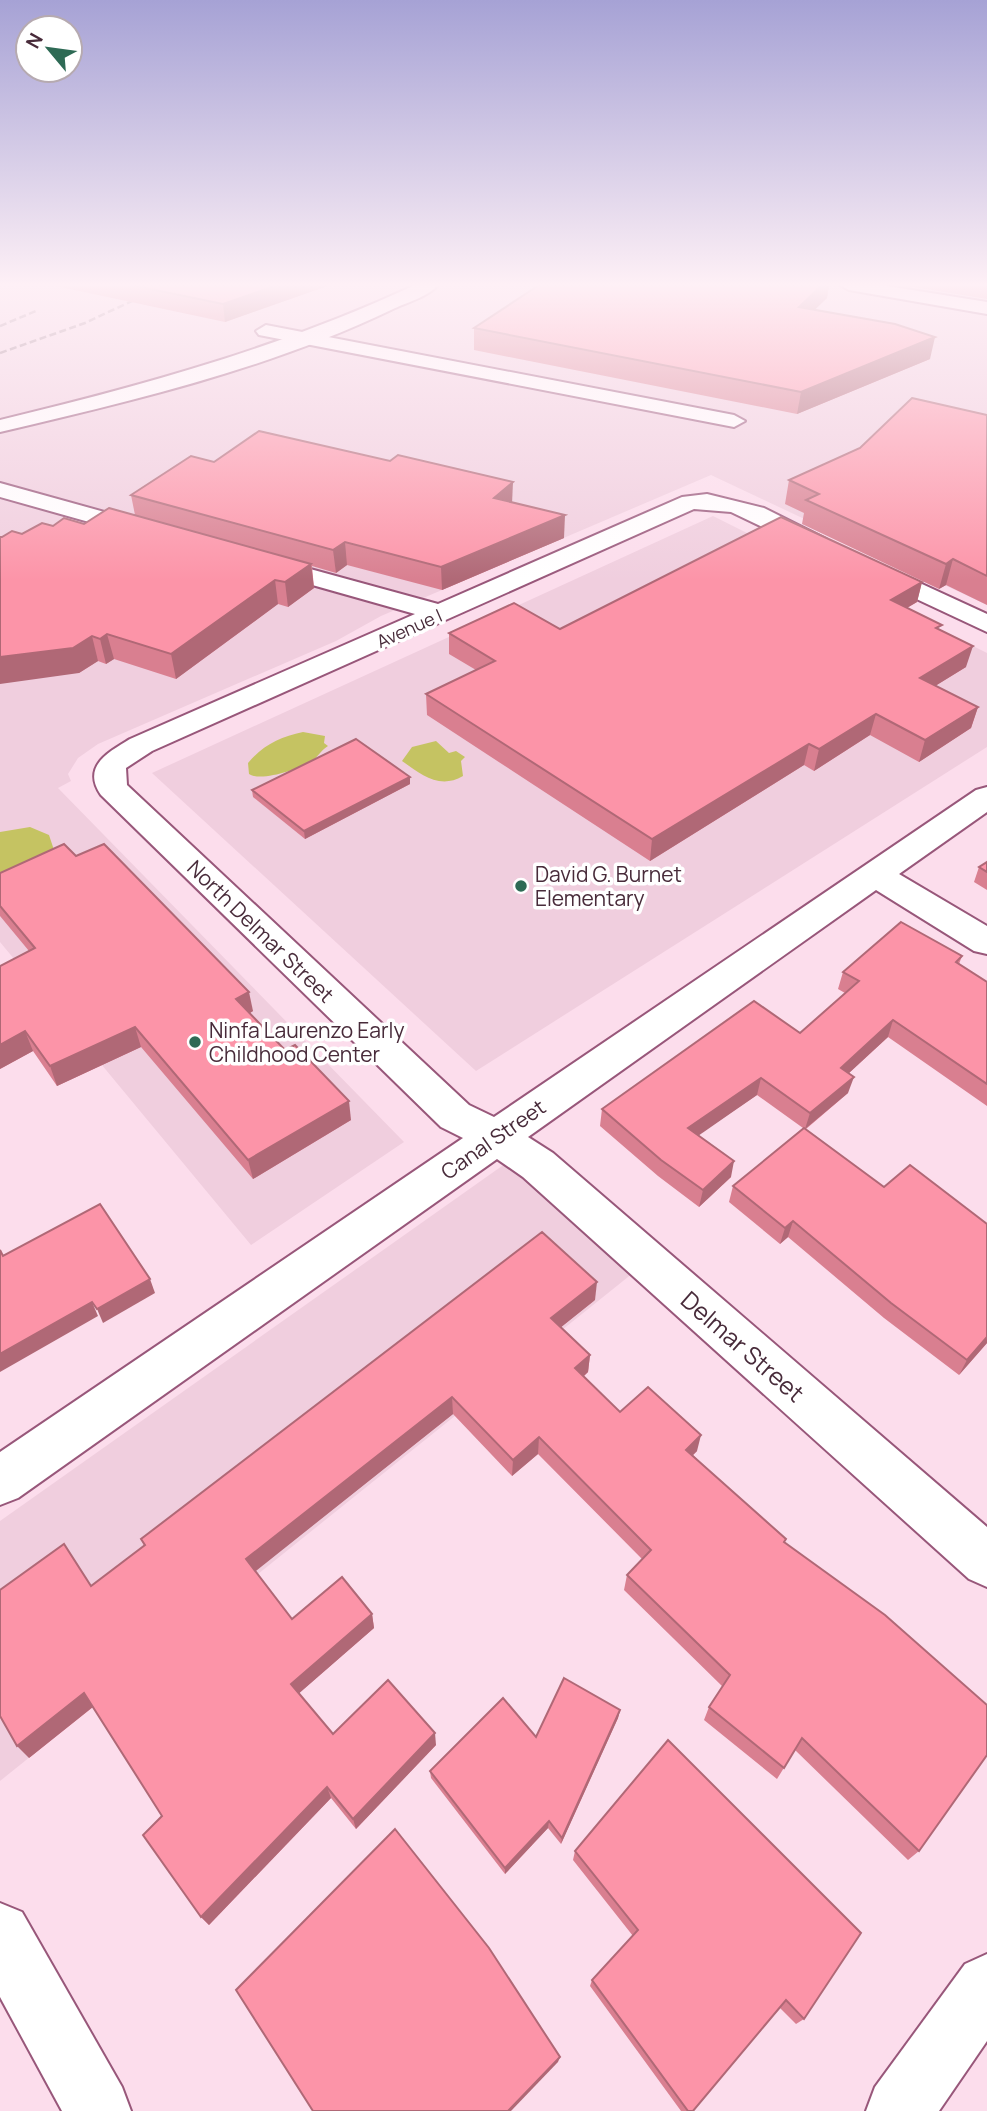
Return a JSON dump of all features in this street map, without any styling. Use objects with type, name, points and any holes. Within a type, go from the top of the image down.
[{"type":"street","points":[[0,407],[98,384]]},
{"type":"street","points":[[0,426],[171,384]]},
{"type":"street","points":[[562,384],[734,421]]},
{"type":"street","points":[[0,491],[174,539]]},
{"type":"street","name":"Avenue I","points":[[110,765],[141,745],[690,502],[711,500],[744,509],[987,624]]},
{"type":"street","points":[[241,557],[441,614]]},
{"type":"street","name":"North Delmar Street","points":[[110,765],[112,788],[455,1116],[496,1137]]},
{"type":"street","name":"Canal Street","points":[[0,1481],[987,797]]},
{"type":"street","points":[[876,875],[987,942]]},
{"type":"street","name":"Delmar Street","points":[[496,1137],[538,1165],[987,1561]]},
{"type":"street","points":[[0,1934],[98,2111]]},
{"type":"street","points":[[899,2111],[987,1986]]},
{"type":"shaded area","points":[[0,384],[987,384],[987,605],[711,475],[381,616],[336,641],[98,744],[78,758],[68,774],[71,781],[58,788],[404,1142],[251,1245],[0,942]]},
{"type":"shaded area","name":"David G. Burnet Elementary","points":[[713,516],[987,653],[987,747],[476,1071],[152,773]]},
{"type":"shaded area","points":[[303,732],[325,736],[324,743],[328,746],[312,761],[299,768],[271,776],[249,774],[248,763],[260,751],[279,739]]},
{"type":"shaded area","points":[[436,741],[449,753],[456,751],[465,757],[461,761],[463,776],[454,780],[438,781],[402,761],[412,747]]},
{"type":"shaded area","points":[[30,827],[49,835],[54,850],[0,877],[0,832]]},
{"type":"shaded area","points":[[509,1161],[633,1273],[0,1781],[0,1521]]},
{"type":"building","points":[[758,384],[822,384],[801,392]]},
{"type":"building","points":[[912,398],[987,415],[987,576],[953,559],[946,564],[806,500],[819,494],[789,480],[860,448]]},
{"type":"building","points":[[259,431],[390,461],[398,455],[513,482],[494,498],[565,515],[441,567],[345,542],[333,550],[131,495],[191,456],[214,462]]},
{"type":"building","points":[[109,508],[311,564],[285,582],[275,580],[171,654],[107,634],[100,639],[92,636],[73,648],[0,657],[0,537],[12,531],[22,534],[42,523],[53,526],[64,518],[84,524]]},
{"type":"building","points":[[781,517],[922,582],[891,600],[942,625],[936,628],[973,646],[920,678],[978,707],[925,740],[876,714],[819,749],[809,744],[652,839],[426,694],[495,661],[449,633],[514,603],[560,629]]},
{"type":"building","points":[[356,739],[410,777],[304,831],[252,790]]},
{"type":"building","points":[[64,844],[76,856],[104,844],[249,992],[236,999],[285,1050],[295,1045],[349,1101],[248,1160],[135,1027],[50,1066],[25,1031],[0,1045],[0,966],[35,948],[0,906],[0,873]]},
{"type":"building","points":[[987,862],[987,872],[979,867]]},
{"type":"building","points":[[901,922],[962,956],[956,962],[987,982],[987,1084],[893,1020],[841,1068],[854,1077],[810,1113],[761,1078],[688,1128],[734,1161],[703,1190],[661,1160],[602,1109],[754,1001],[800,1033],[859,981],[843,972]]},
{"type":"building","points":[[804,1128],[884,1187],[910,1165],[987,1224],[987,1337],[967,1360],[891,1303],[793,1221],[785,1228],[733,1186]]},
{"type":"building","points":[[100,1204],[150,1279],[97,1309],[92,1302],[0,1354],[0,1250],[3,1256]]},
{"type":"building","points":[[542,1232],[597,1282],[551,1318],[590,1355],[575,1368],[620,1412],[648,1387],[701,1435],[686,1450],[786,1539],[784,1542],[885,1615],[987,1705],[987,1755],[919,1851],[802,1738],[784,1768],[709,1707],[730,1675],[627,1575],[651,1550],[539,1437],[513,1460],[452,1397],[246,1559],[292,1619],[342,1577],[372,1614],[291,1684],[333,1734],[388,1680],[435,1733],[353,1819],[327,1787],[201,1917],[143,1835],[162,1816],[84,1693],[17,1746],[0,1716],[0,1590],[64,1544],[91,1586],[145,1545],[141,1539]]},
{"type":"building","points":[[564,1678],[620,1710],[562,1838],[549,1821],[505,1868],[430,1771],[503,1698],[536,1737]]},
{"type":"building","points":[[668,1740],[861,1933],[804,2019],[786,2000],[693,2111],[688,2111],[592,1980],[638,1930],[575,1851]]},
{"type":"building","points":[[395,1829],[489,1948],[560,2057],[508,2111],[313,2111],[236,1990]]},
{"type":"place","name":"David G. Burnet Elementary","points":[[521,886]]},
{"type":"place","name":"Ninfa Laurenzo Early Childhood Center","points":[[195,1042]]}]
